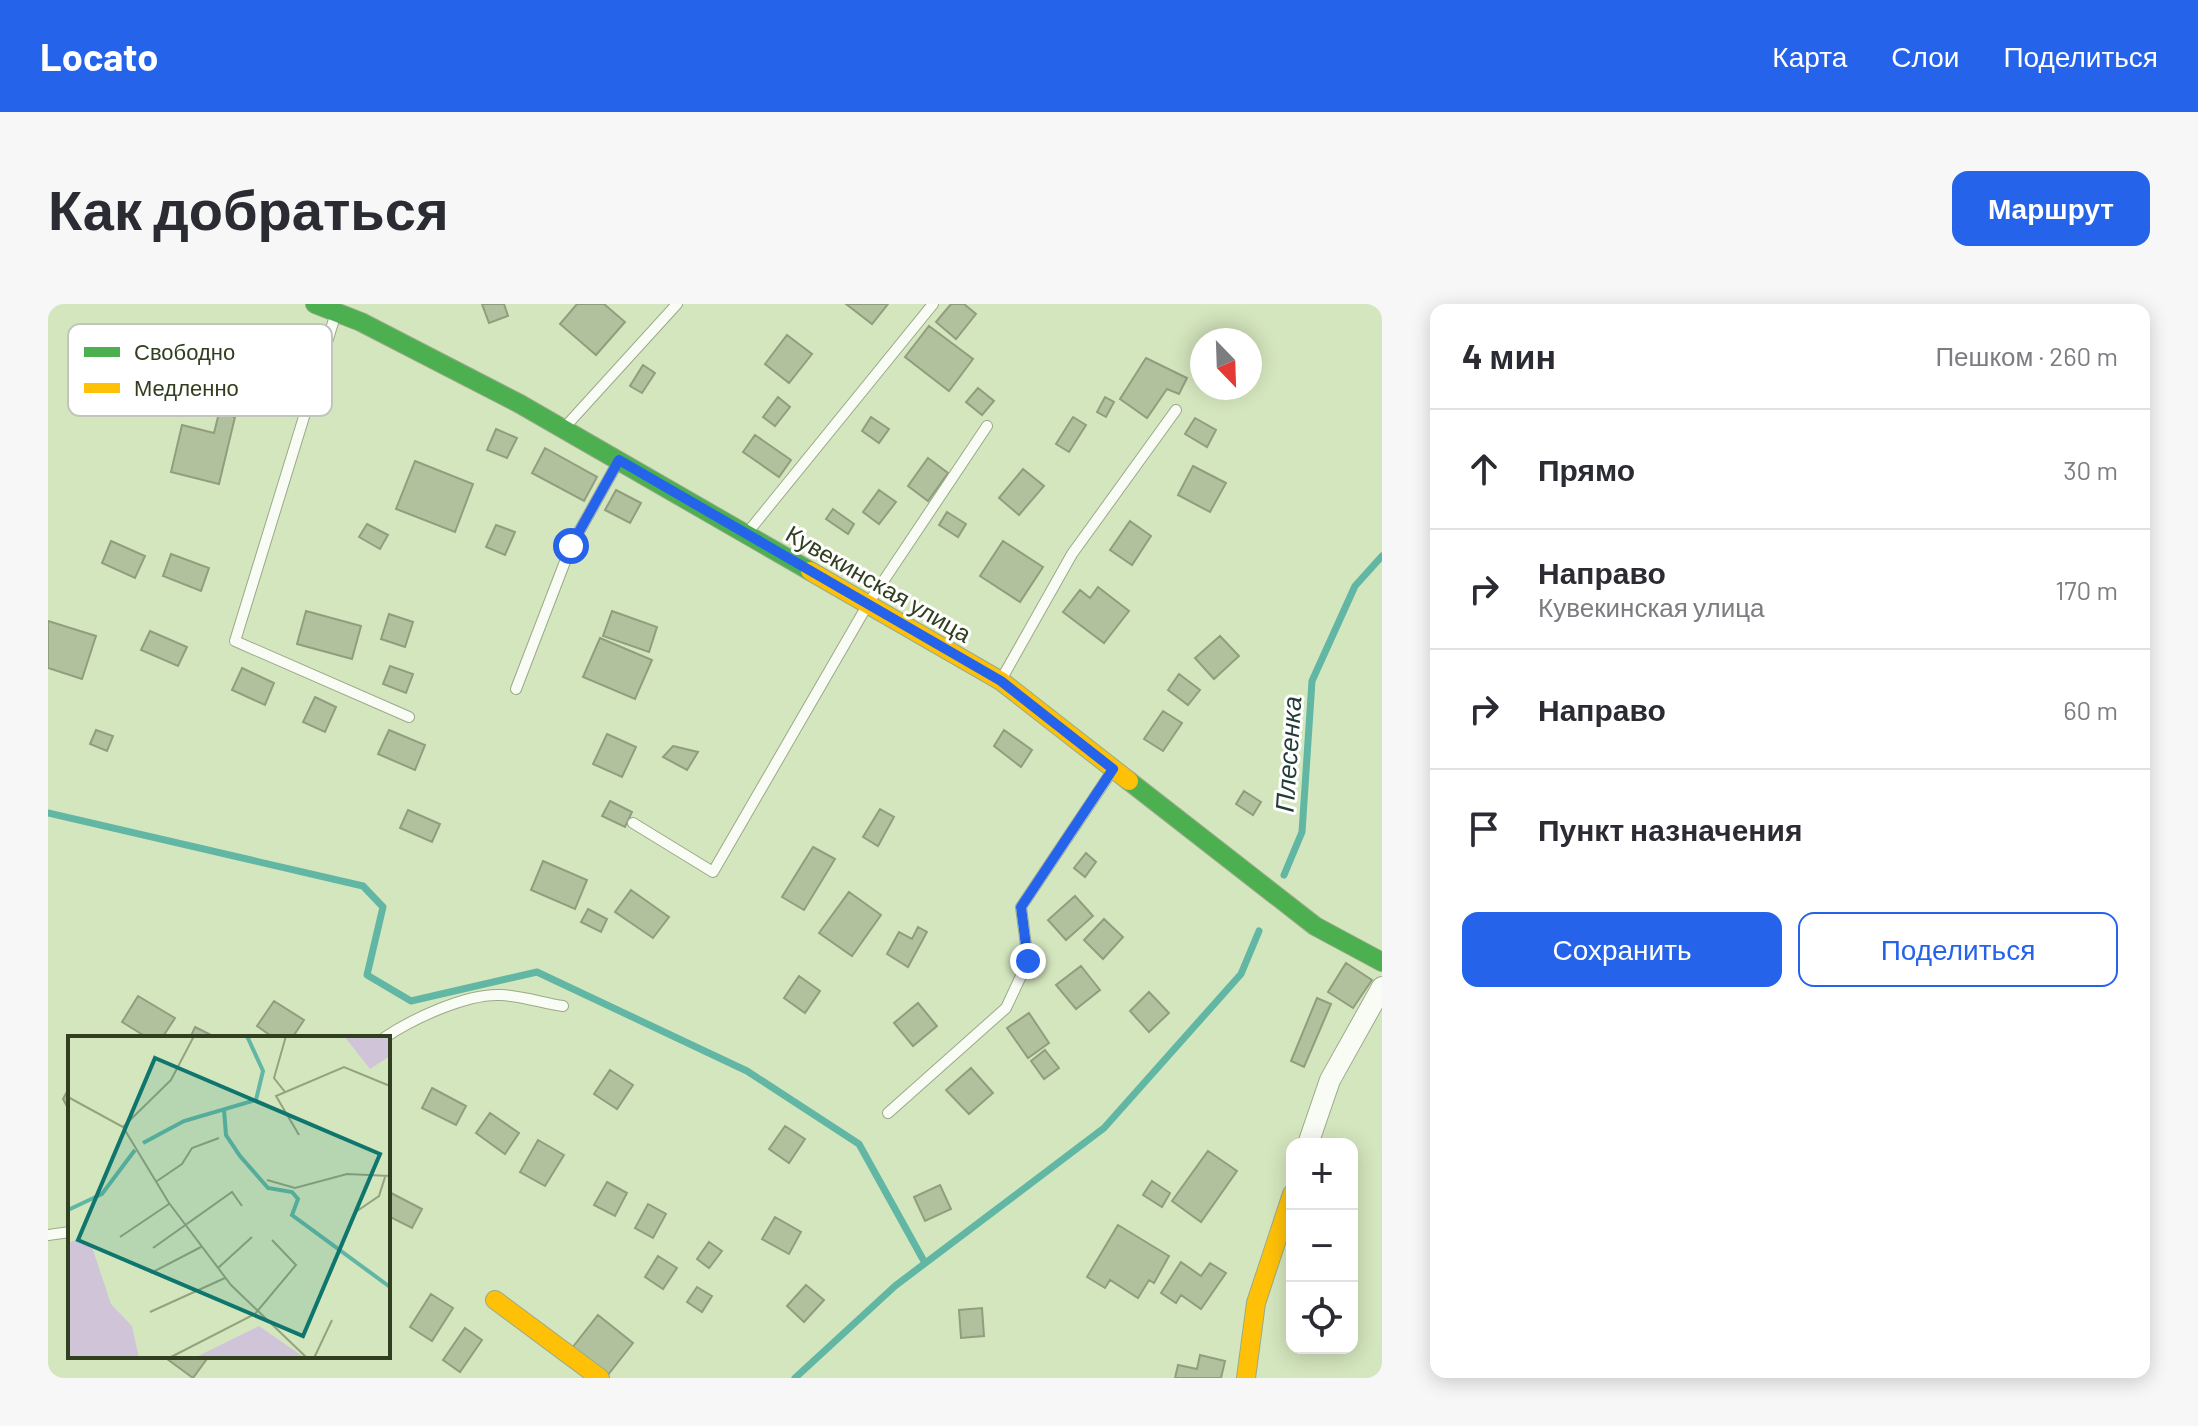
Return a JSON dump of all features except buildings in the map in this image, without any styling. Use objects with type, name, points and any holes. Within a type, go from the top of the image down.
[{"type":"street","name":"Кувекинская улица","points":[[315,304],[339,308],[563,428],[1001,681],[1315,926],[1382,962]]},
{"type":"street","points":[[1310,1138],[1330,1080],[1382,987]]},
{"type":"street","points":[[1246,1378],[1256,1303],[1287,1210]]},
{"type":"street","points":[[495,1300],[600,1378]]},
{"type":"lane","points":[[563,428],[677,304]]},
{"type":"lane","points":[[747,534],[933,304]]},
{"type":"lane","points":[[332,330],[339,308]]},
{"type":"lane","points":[[1001,681],[1072,554],[1176,410]]},
{"type":"lane","points":[[305,416],[235,641],[409,717]]},
{"type":"lane","points":[[633,823],[713,872],[868,604],[987,426]]},
{"type":"lane","points":[[516,689],[571,546],[619,460]]},
{"type":"lane","points":[[888,1113],[1006,1008],[1028,961],[1021,907],[1113,769]]},
{"type":"lane","points":[[387,1036],[401,1026],[449,1005],[499,995],[563,1006]]},
{"type":"lane","points":[[48,1235],[68,1232]]},
{"type":"waterway","name":"Плесенка","points":[[1284,875],[1302,832],[1312,681],[1355,586],[1382,556]]},
{"type":"waterway","points":[[48,813],[363,886],[383,907],[367,975],[411,1001],[537,972],[747,1071],[859,1144],[925,1263]]},
{"type":"waterway","points":[[795,1378],[895,1286],[1104,1128],[1241,974],[1259,931]]},
{"type":"traffic: fast","points":[[315,304],[361,322],[520,404],[810,571]]},
{"type":"traffic: fast","points":[[1129,781],[1315,926],[1382,962]]},
{"type":"traffic: slow","points":[[810,571],[1001,681],[1129,781]]},
{"type":"traffic: slow","points":[[1246,1378],[1256,1303],[1287,1210]]},
{"type":"traffic: slow","points":[[495,1300],[600,1378]]},
{"type":"route","points":[[571,546],[619,460],[1001,681],[1113,769],[1021,907],[1028,961]]}]
